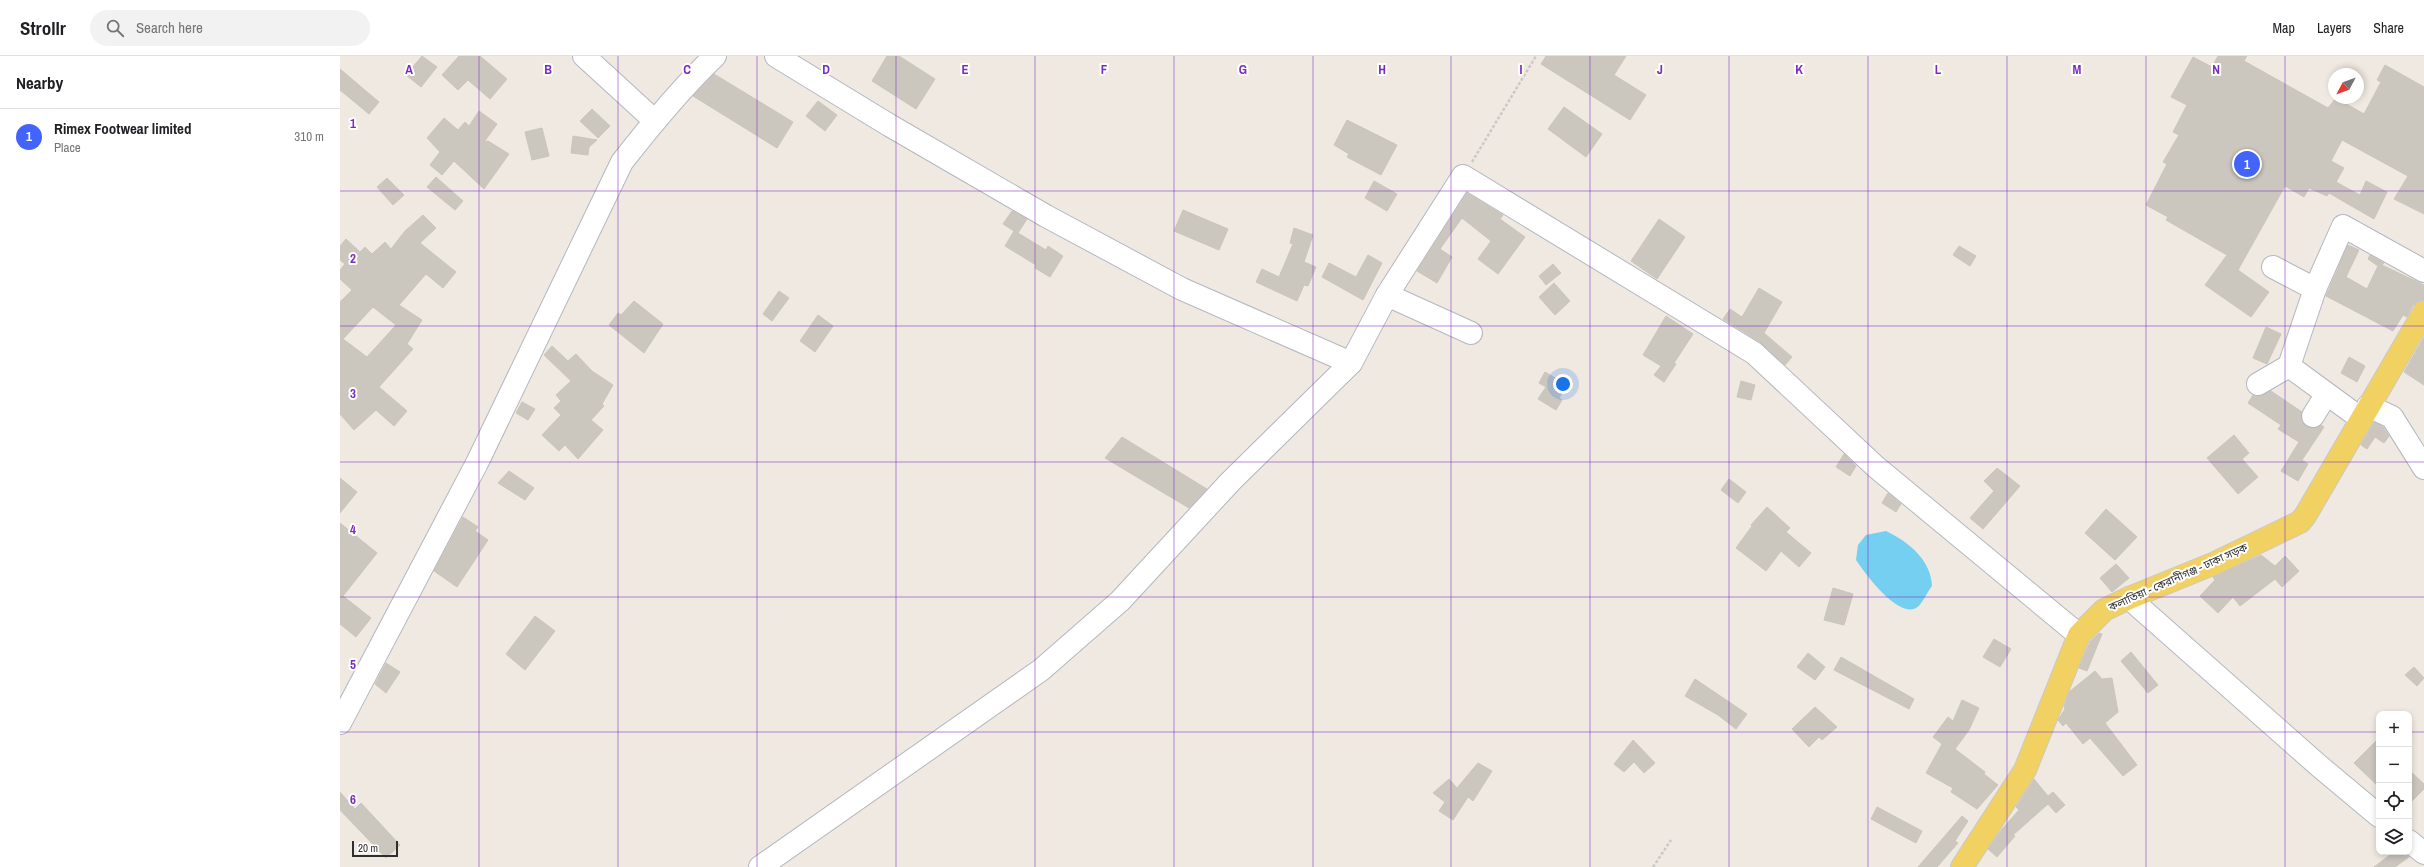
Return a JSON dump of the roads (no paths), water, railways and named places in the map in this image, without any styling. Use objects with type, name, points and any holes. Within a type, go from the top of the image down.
[{"type":"main road","name":"কলাতিয়া - কেরানীগঞ্জ - ঢাকা সড়ক","points":[[1962,867],[2025,770],[2079,635],[2104,610],[2129,598],[2215,563],[2300,522],[2305,516],[2364,412],[2424,312]]},
{"type":"street","points":[[584,56],[655,121]]},
{"type":"street","points":[[340,723],[477,463],[622,162],[695,75],[715,56]]},
{"type":"street","points":[[776,56],[970,172],[1182,289],[1351,363]]},
{"type":"street","points":[[760,867],[1041,670],[1120,601],[1230,482],[1351,363],[1387,295],[1463,176],[1754,352],[1876,467],[2079,635]]},
{"type":"street","points":[[2258,384],[2290,366],[2315,289],[2346,220],[2424,271]]},
{"type":"street","points":[[2273,267],[2315,289]]},
{"type":"street","points":[[1387,295],[1471,333]]},
{"type":"street","points":[[2290,366],[2326,395],[2364,412],[2392,417],[2424,468]]},
{"type":"street","points":[[2313,416],[2326,395]]},
{"type":"street","points":[[2129,598],[2306,755],[2376,813]]},
{"type":"street","points":[[2412,843],[2424,853]]},
{"type":"water","points":[[1886,531],[1895,535],[1910,546],[1928,568],[1932,586],[1916,608],[1908,609],[1900,607],[1891,601],[1874,584],[1856,560],[1858,545],[1866,535]]},
{"type":"place","name":"Rimex Footwear limited","points":[[2247,164]]}]
